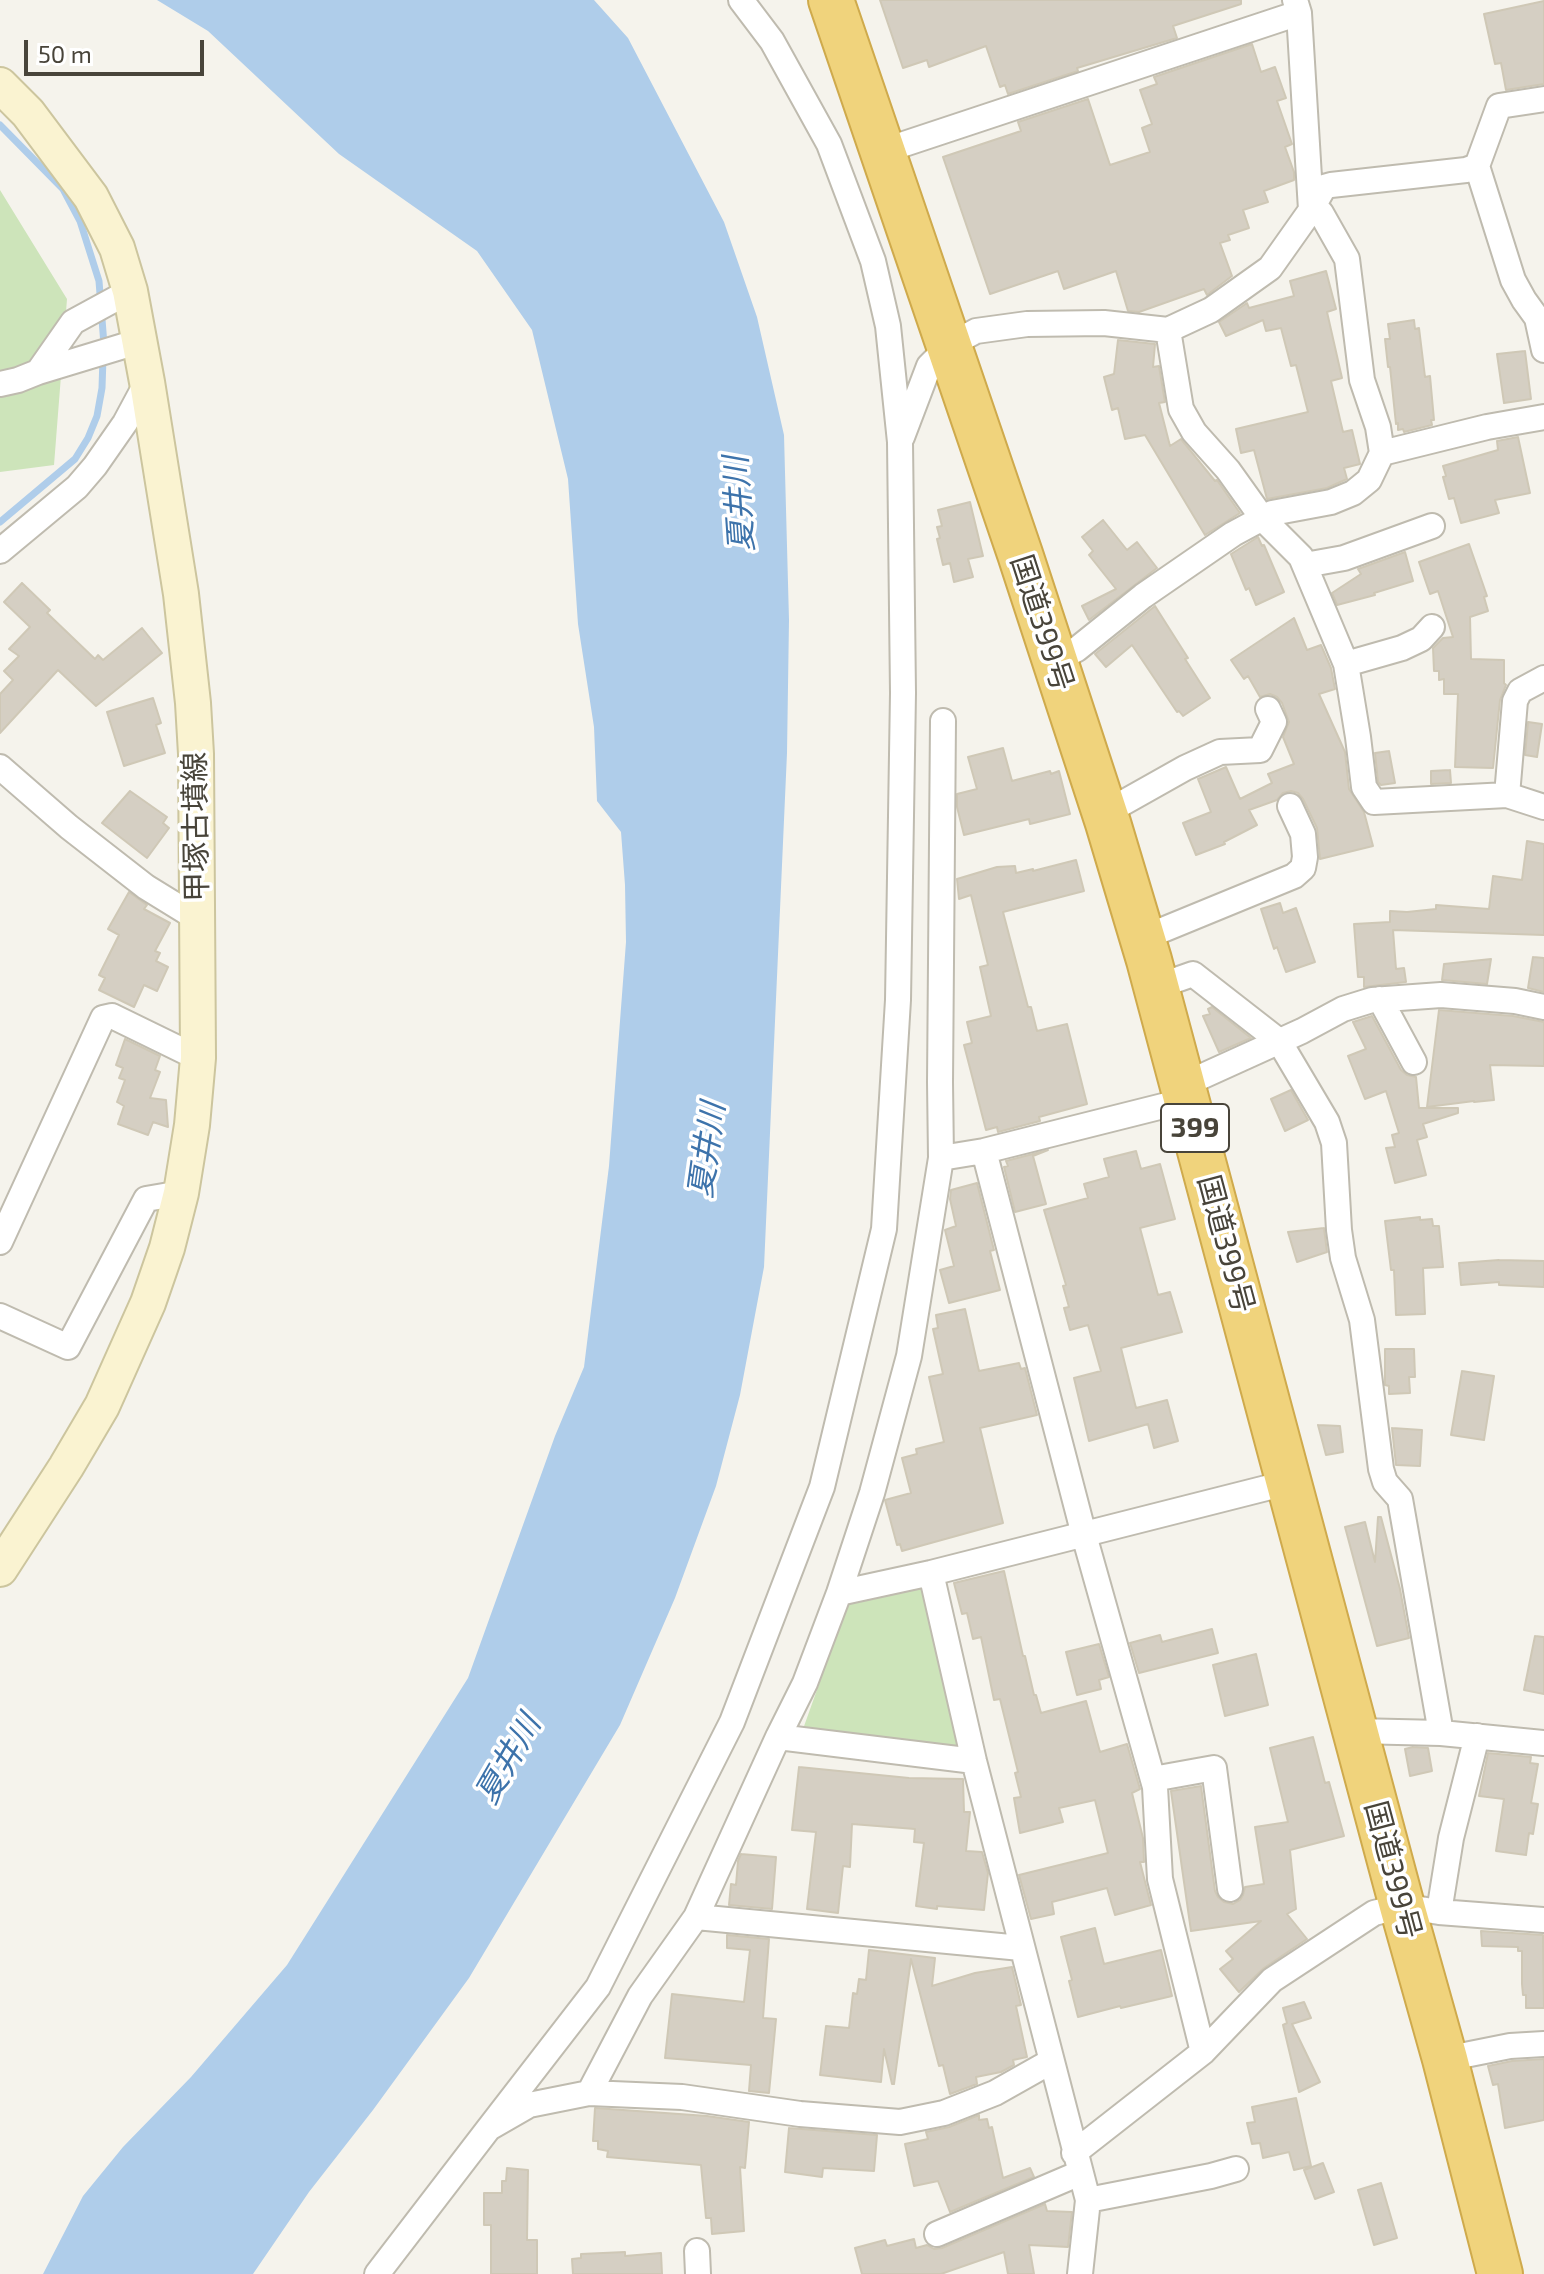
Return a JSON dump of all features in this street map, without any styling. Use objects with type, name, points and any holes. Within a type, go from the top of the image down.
[{"type":"highway","name":"国道399号","points":[[831,0],[950,345],[1105,813],[1143,938],[1355,1731],[1420,1909],[1445,2059],[1500,2274]]},
{"type":"main road","name":"甲塚古墳線","points":[[0,85],[28,113],[91,197],[117,248],[120,296],[131,343],[147,382],[188,651],[196,754],[198,919],[198,1058],[192,1125],[181,1193],[167,1248],[148,1303],[102,1406],[0,1569]]},
{"type":"street","points":[[377,2274],[598,1987],[732,1722],[824,1476],[884,1229],[898,1000],[903,693],[900,442],[888,326],[873,261],[829,144],[772,41],[741,0]]},
{"type":"street","points":[[883,151],[1297,6],[1311,210]]},
{"type":"street","points":[[1544,99],[1499,106],[1477,166],[1513,280],[1537,318],[1544,350]]},
{"type":"street","points":[[900,442],[929,366],[950,345],[976,331],[1027,324],[1104,323],[1168,330],[1211,310],[1270,268],[1324,187],[1466,170],[1477,166]]},
{"type":"street","points":[[1054,661],[1077,649],[1143,596],[1233,534],[1272,513],[1331,502],[1353,493],[1369,480],[1382,453],[1378,427],[1362,380],[1347,259],[1321,213],[1311,210]]},
{"type":"street","points":[[38,372],[73,322],[120,296]]},
{"type":"street","points":[[1168,330],[1181,409],[1194,432],[1228,470],[1263,519],[1301,557],[1305,565],[1346,664],[1364,787],[1374,802],[1507,795],[1544,807]]},
{"type":"street","points":[[0,384],[131,343]]},
{"type":"street","points":[[0,551],[77,487],[125,423],[147,382]]},
{"type":"street","points":[[1382,453],[1487,427],[1544,417]]},
{"type":"street","points":[[1305,565],[1344,558],[1432,526]]},
{"type":"street","points":[[1346,664],[1402,648],[1421,639],[1432,627]]},
{"type":"street","points":[[1507,795],[1515,701],[1520,691],[1544,678]]},
{"type":"street","points":[[1105,813],[1220,752],[1260,750],[1274,722],[1268,709]]},
{"type":"street","points":[[589,2093],[640,1996],[696,1917],[805,1683],[872,1493],[909,1356],[941,1158],[943,721]]},
{"type":"street","points":[[0,767],[69,827],[146,887],[198,919]]},
{"type":"street","points":[[1143,938],[1294,876],[1303,868],[1303,834],[1290,806]]},
{"type":"street","points":[[1156,987],[1193,974],[1279,1041],[1327,1122],[1334,1143],[1343,1258],[1362,1320],[1381,1469],[1385,1482],[1400,1499],[1441,1733]]},
{"type":"street","points":[[941,1158],[984,1151],[1185,1092],[1343,1009],[1380,999],[1441,995],[1515,1001],[1544,1007]]},
{"type":"street","points":[[1380,999],[1414,1062]]},
{"type":"street","points":[[0,1242],[103,1018],[112,1016],[198,1058]]},
{"type":"street","points":[[984,1151],[1084,1535],[1153,1779],[1160,1879],[1203,2052]]},
{"type":"street","points":[[0,1316],[68,1347],[146,1199],[181,1193]]},
{"type":"street","points":[[839,1593],[931,1573],[1290,1482]]},
{"type":"street","points":[[931,1573],[974,1761],[1088,2200],[1080,2274]]},
{"type":"street","points":[[1355,1731],[1441,1733],[1544,1743]]},
{"type":"street","points":[[1420,1909],[1451,1838],[1477,1736]]},
{"type":"street","points":[[778,1737],[974,1761]]},
{"type":"street","points":[[1153,1779],[1214,1768],[1230,1889]]},
{"type":"street","points":[[937,2234],[1077,2163],[1203,2052],[1272,1980],[1374,1913],[1420,1909],[1544,1920]]},
{"type":"street","points":[[696,1917],[1021,1948]]},
{"type":"street","points":[[1445,2059],[1510,2046],[1544,2044]]},
{"type":"street","points":[[489,2128],[529,2105],[589,2093],[682,2097],[800,2114],[900,2122],[944,2113],[982,2098],[1050,2062]]},
{"type":"street","points":[[1088,2200],[1236,2169]]},
{"type":"green space","points":[[0,190],[67,299],[54,465],[0,472]]},
{"type":"green space","points":[[914,1586],[922,1588],[963,1751],[803,1729],[848,1603]]},
{"type":"water","name":"夏井川","points":[[157,0],[594,0],[628,38],[724,222],[757,317],[784,435],[789,620],[787,753],[764,1267],[740,1395],[716,1486],[675,1598],[620,1725],[469,1978],[309,2192],[253,2274],[43,2274],[83,2196],[123,2147],[191,2077],[287,1965],[468,1678],[555,1436],[584,1367],[609,1166],[626,942],[621,832],[597,801],[594,727],[578,624],[568,479],[532,330],[477,251],[339,154],[208,31]]},
{"type":"building","points":[[880,0],[1241,0],[1241,4],[1173,26],[1177,38],[1077,68],[1078,71],[1008,94],[1005,85],[1000,87],[986,46],[929,67],[927,60],[903,68]]},
{"type":"building","points":[[1544,1],[1544,84],[1506,90],[1501,63],[1495,64],[1484,14]]},
{"type":"building","points":[[1252,44],[1261,72],[1275,67],[1286,98],[1277,101],[1292,144],[1285,147],[1294,180],[1264,191],[1268,202],[1243,210],[1249,228],[1228,235],[1230,240],[1220,243],[1232,276],[1207,295],[1204,289],[1139,312],[1128,311],[1116,271],[1064,289],[1058,271],[990,294],[943,157],[1021,131],[1018,122],[1088,99],[1110,165],[1150,152],[1142,128],[1152,124],[1140,90],[1157,84],[1154,77]]},
{"type":"building","points":[[1326,271],[1336,309],[1327,312],[1342,378],[1331,381],[1343,432],[1352,430],[1360,464],[1344,468],[1347,479],[1327,488],[1267,499],[1254,450],[1241,453],[1236,429],[1308,412],[1296,365],[1291,366],[1281,328],[1266,331],[1263,320],[1226,336],[1219,322],[1247,303],[1249,308],[1294,296],[1290,281]]},
{"type":"building","points":[[1414,320],[1415,329],[1419,328],[1425,377],[1430,376],[1434,420],[1431,420],[1432,425],[1404,432],[1403,429],[1398,430],[1396,424],[1385,339],[1390,339],[1388,324]]},
{"type":"building","points":[[1118,340],[1155,344],[1153,367],[1159,366],[1165,402],[1159,403],[1170,446],[1181,439],[1217,480],[1240,513],[1205,535],[1145,435],[1125,439],[1118,408],[1112,410],[1104,377],[1114,374]]},
{"type":"building","points":[[1525,351],[1531,399],[1504,403],[1497,354]]},
{"type":"building","points":[[1518,437],[1530,493],[1495,500],[1499,513],[1461,523],[1454,498],[1449,499],[1443,466],[1498,450],[1497,441]]},
{"type":"building","points":[[970,502],[983,556],[968,559],[973,577],[954,582],[950,563],[943,565],[937,539],[940,538],[937,527],[942,526],[938,510]]},
{"type":"building","points":[[1103,520],[1127,550],[1137,542],[1157,568],[1089,620],[1082,606],[1116,589],[1089,555],[1093,551],[1082,537]]},
{"type":"building","points":[[1258,537],[1284,592],[1256,605],[1231,554]]},
{"type":"building","points":[[1469,544],[1487,596],[1484,597],[1488,611],[1470,617],[1471,659],[1504,660],[1506,685],[1500,700],[1493,768],[1455,767],[1458,694],[1444,694],[1444,679],[1439,680],[1439,671],[1434,671],[1433,648],[1443,638],[1453,637],[1438,591],[1430,594],[1419,562]]},
{"type":"building","points":[[1405,552],[1413,581],[1337,605],[1332,593],[1361,574],[1358,569]]},
{"type":"building","points":[[22,583],[50,610],[47,613],[95,659],[98,655],[103,660],[142,628],[162,653],[96,706],[58,670],[0,733],[0,694],[13,680],[4,671],[19,656],[9,649],[30,627],[4,602]]},
{"type":"building","points":[[1155,606],[1210,698],[1183,716],[1177,712],[1132,645],[1106,667],[1095,654]]},
{"type":"building","points":[[1294,618],[1307,650],[1321,645],[1331,668],[1335,689],[1319,694],[1345,752],[1349,789],[1364,812],[1373,846],[1320,859],[1317,828],[1303,799],[1291,791],[1283,793],[1277,800],[1249,810],[1257,825],[1225,844],[1196,855],[1183,823],[1211,812],[1198,779],[1226,767],[1240,799],[1272,783],[1268,774],[1294,764],[1283,737],[1289,722],[1282,703],[1270,694],[1260,697],[1248,676],[1244,679],[1231,660]]},
{"type":"building","points":[[153,698],[161,723],[156,725],[165,753],[124,766],[107,712]]},
{"type":"building","points":[[1528,722],[1542,724],[1537,757],[1525,755]]},
{"type":"building","points":[[1003,748],[1012,781],[1059,771],[1070,814],[1030,824],[1029,819],[964,835],[957,794],[977,789],[968,757]]},
{"type":"building","points":[[1389,751],[1395,783],[1381,785],[1375,753]]},
{"type":"building","points":[[1450,770],[1451,783],[1431,784],[1431,771]]},
{"type":"building","points":[[130,791],[167,817],[163,823],[169,828],[147,858],[102,823]]},
{"type":"building","points":[[1527,841],[1544,844],[1544,935],[1393,930],[1396,969],[1404,968],[1406,982],[1364,987],[1364,977],[1358,977],[1354,924],[1390,922],[1390,911],[1436,909],[1436,905],[1489,909],[1493,876],[1522,880]]},
{"type":"building","points":[[1076,860],[1084,891],[1003,912],[1037,1031],[1067,1024],[1087,1104],[998,1132],[997,1127],[986,1130],[964,1045],[972,1043],[967,1022],[991,1016],[980,967],[988,965],[971,895],[959,899],[957,879],[997,867],[1015,866],[1016,873]]},
{"type":"building","points":[[129,892],[147,905],[144,909],[170,923],[155,951],[160,953],[156,961],[168,967],[157,991],[144,985],[134,1007],[99,990],[105,978],[99,975],[119,935],[108,929]]},
{"type":"building","points":[[1280,903],[1283,913],[1296,908],[1315,962],[1286,972],[1277,947],[1274,949],[1261,909]]},
{"type":"building","points":[[1533,957],[1544,958],[1544,992],[1528,988]]},
{"type":"building","points":[[1491,959],[1487,984],[1442,980],[1444,964]]},
{"type":"building","points":[[1212,1007],[1251,1038],[1219,1052],[1203,1016],[1210,1014],[1208,1009]]},
{"type":"building","points":[[1439,1010],[1513,1016],[1544,1022],[1544,1066],[1490,1065],[1494,1100],[1427,1107]]},
{"type":"building","points":[[1372,1016],[1401,1070],[1416,1077],[1419,1108],[1458,1108],[1458,1113],[1423,1124],[1427,1137],[1417,1140],[1426,1175],[1395,1183],[1386,1148],[1395,1147],[1392,1135],[1399,1133],[1386,1091],[1365,1099],[1348,1056],[1366,1049],[1353,1022]]},
{"type":"building","points":[[125,1039],[160,1056],[155,1070],[160,1072],[150,1098],[166,1100],[168,1127],[153,1122],[148,1135],[118,1124],[124,1106],[117,1102],[125,1080],[119,1078],[123,1068],[116,1065]]},
{"type":"building","points":[[1291,1090],[1308,1120],[1285,1131],[1271,1099]]},
{"type":"building","points":[[1048,1150],[1033,1156],[1046,1204],[1015,1212],[1004,1167],[1008,1166],[1006,1161]]},
{"type":"building","points":[[1136,1151],[1141,1169],[1160,1164],[1175,1219],[1140,1228],[1158,1295],[1170,1292],[1182,1332],[1121,1348],[1136,1408],[1167,1400],[1178,1441],[1154,1448],[1148,1424],[1089,1441],[1074,1378],[1101,1371],[1088,1325],[1070,1330],[1064,1308],[1069,1307],[1063,1286],[1066,1285],[1044,1210],[1088,1198],[1084,1184],[1109,1177],[1104,1159]]},
{"type":"building","points":[[977,1183],[994,1250],[990,1251],[1000,1290],[949,1303],[940,1270],[954,1266],[945,1230],[956,1226],[951,1190]]},
{"type":"building","points":[[1420,1217],[1420,1220],[1432,1219],[1433,1226],[1439,1226],[1443,1267],[1423,1268],[1425,1314],[1396,1315],[1394,1270],[1391,1270],[1385,1221]]},
{"type":"building","points":[[1324,1228],[1327,1252],[1297,1262],[1288,1232]]},
{"type":"building","points":[[1544,1261],[1544,1287],[1499,1285],[1499,1282],[1461,1285],[1459,1263]]},
{"type":"building","points":[[965,1309],[979,1371],[1019,1363],[1021,1369],[1025,1368],[1037,1415],[980,1428],[1003,1523],[902,1551],[900,1544],[897,1545],[885,1500],[911,1493],[902,1458],[917,1454],[916,1449],[944,1442],[929,1377],[943,1374],[933,1329],[938,1328],[936,1315]]},
{"type":"building","points":[[1385,1349],[1414,1349],[1415,1377],[1409,1377],[1410,1393],[1389,1394],[1389,1386],[1385,1385]]},
{"type":"building","points":[[1462,1371],[1494,1376],[1484,1440],[1451,1435]]},
{"type":"building","points":[[1318,1425],[1340,1426],[1343,1452],[1326,1455]]},
{"type":"building","points":[[1392,1428],[1422,1430],[1420,1466],[1396,1465]]},
{"type":"building","points":[[1378,1517],[1381,1517],[1400,1589],[1409,1638],[1377,1646],[1345,1527],[1365,1522],[1375,1562]]},
{"type":"building","points":[[1004,1571],[1023,1656],[1041,1713],[1086,1701],[1100,1752],[1127,1744],[1140,1789],[1132,1793],[1143,1838],[1144,1862],[1140,1862],[1151,1905],[1115,1915],[1107,1888],[1052,1902],[1054,1914],[1031,1919],[1019,1875],[1108,1853],[1095,1800],[1059,1808],[1063,1822],[1020,1833],[1014,1798],[1021,1797],[1015,1773],[1018,1772],[1000,1699],[994,1700],[981,1637],[973,1639],[967,1613],[962,1614],[954,1583]]},
{"type":"building","points":[[1212,1629],[1218,1653],[1139,1673],[1130,1643],[1160,1635],[1162,1642]]},
{"type":"building","points":[[1535,1636],[1544,1637],[1544,1694],[1524,1690]]},
{"type":"building","points":[[1099,1644],[1109,1677],[1099,1680],[1101,1689],[1077,1695],[1066,1652]]},
{"type":"building","points":[[1256,1654],[1268,1705],[1225,1716],[1213,1665]]},
{"type":"building","points":[[1313,1737],[1344,1836],[1290,1850],[1296,1909],[1287,1914],[1307,1939],[1264,1968],[1239,1992],[1220,1969],[1233,1959],[1226,1951],[1261,1921],[1191,1931],[1171,1791],[1201,1786],[1215,1891],[1224,1902],[1233,1904],[1240,1900],[1245,1887],[1264,1884],[1255,1827],[1288,1822],[1270,1748]]},
{"type":"building","points":[[1428,1748],[1432,1771],[1410,1776],[1405,1749]]},
{"type":"building","points":[[1488,1753],[1531,1757],[1530,1763],[1538,1764],[1531,1803],[1538,1804],[1526,1855],[1496,1851],[1504,1799],[1479,1796]]},
{"type":"building","points":[[799,1767],[909,1778],[963,1779],[964,1812],[970,1812],[966,1851],[982,1852],[988,1873],[984,1910],[916,1906],[924,1843],[914,1842],[915,1829],[852,1824],[850,1867],[843,1866],[838,1913],[807,1909],[816,1832],[792,1830]]},
{"type":"building","points":[[741,1854],[776,1857],[772,1909],[729,1905],[731,1884],[736,1885]]},
{"type":"building","points":[[1095,1928],[1104,1964],[1161,1950],[1172,1996],[1078,2017],[1061,1937]]},
{"type":"building","points":[[1481,1931],[1543,1935],[1544,2008],[1526,2008],[1522,1951],[1518,1951],[1518,1947],[1482,1946]]},
{"type":"building","points":[[727,1935],[769,1939],[763,2018],[776,2019],[769,2093],[749,2091],[751,2065],[665,2058],[672,1994],[744,2002],[750,1950],[727,1948]]},
{"type":"building","points":[[869,1950],[935,1958],[932,1986],[975,1973],[1012,1967],[1021,2005],[1016,2006],[1027,2057],[1013,2060],[1014,2065],[1001,2072],[976,2077],[977,2084],[950,2094],[943,2065],[939,2066],[911,1959],[894,2084],[884,2049],[881,2082],[820,2075],[826,2026],[849,2028],[853,1993],[857,1994],[859,1979],[866,1980]]},
{"type":"building","points":[[1304,2002],[1311,2018],[1292,2024],[1320,2082],[1299,2092],[1283,2025],[1287,2023],[1283,2008]]},
{"type":"building","points":[[1544,2059],[1544,2120],[1505,2128],[1498,2084],[1493,2085],[1488,2066]]},
{"type":"building","points":[[1296,2098],[1311,2166],[1294,2170],[1289,2152],[1263,2158],[1260,2143],[1252,2144],[1247,2123],[1255,2122],[1252,2107]]},
{"type":"building","points":[[595,2108],[749,2122],[745,2168],[740,2167],[744,2231],[712,2234],[711,2218],[706,2218],[701,2165],[607,2157],[608,2151],[598,2149],[598,2141],[593,2141]]},
{"type":"building","points":[[979,2115],[979,2120],[987,2119],[989,2128],[992,2127],[1003,2178],[1030,2168],[1034,2177],[950,2212],[938,2181],[914,2186],[905,2144],[928,2139],[926,2132]]},
{"type":"building","points":[[789,2128],[877,2135],[874,2171],[823,2168],[822,2177],[785,2172]]},
{"type":"building","points":[[1323,2163],[1334,2192],[1315,2199],[1304,2170]]},
{"type":"building","points":[[507,2168],[528,2170],[527,2240],[537,2240],[537,2274],[491,2274],[491,2225],[484,2225],[484,2193],[502,2193]]},
{"type":"building","points":[[1381,2183],[1397,2238],[1374,2245],[1358,2190]]},
{"type":"building","points":[[1045,2204],[1047,2211],[1072,2212],[1068,2247],[1029,2245],[1034,2274],[1008,2274],[1004,2252],[941,2274],[862,2274],[855,2248],[885,2240],[887,2246],[914,2239],[916,2248],[927,2245],[934,2249],[942,2248]]},
{"type":"building","points":[[625,2252],[625,2256],[661,2253],[662,2274],[573,2274],[572,2259],[581,2258],[581,2254]]},
{"type":"waterway","points":[[0,125],[63,189],[80,221],[99,281],[104,345]]},
{"type":"waterway","points":[[0,522],[75,459],[97,416],[103,358]]}]
